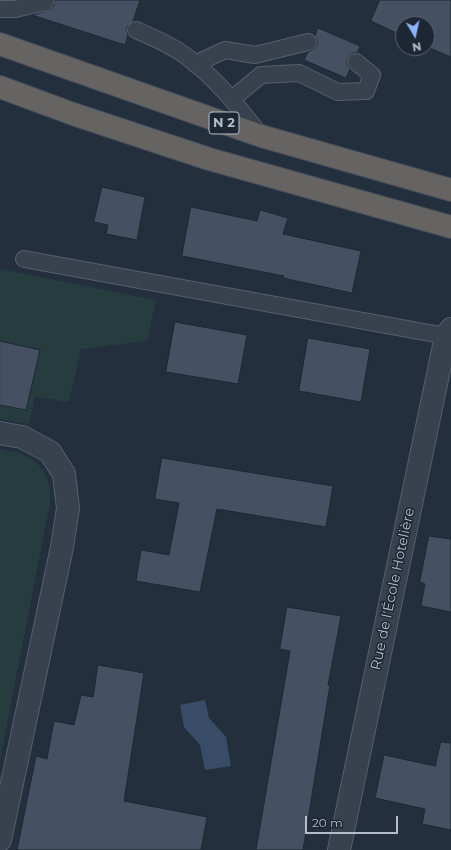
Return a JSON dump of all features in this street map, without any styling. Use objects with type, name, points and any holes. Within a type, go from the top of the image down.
[{"type":"highway","name":"N 2","points":[[0,44],[261,136],[451,190]]},
{"type":"highway","points":[[0,87],[73,114],[209,159],[451,227]]},
{"type":"street","name":"Rue de l'École Hotelière","points":[[340,850],[448,332]]},
{"type":"street","points":[[0,433],[22,437],[50,452],[64,474],[68,508],[62,547],[0,840]]},
{"type":"lane","points":[[0,9],[15,9],[45,2]]},
{"type":"lane","points":[[136,30],[182,53],[195,64],[232,99],[261,136]]},
{"type":"lane","points":[[195,64],[225,50],[255,55],[308,42]]},
{"type":"lane","points":[[232,99],[261,75],[299,74],[338,92],[366,91],[372,76],[356,62]]},
{"type":"lane","points":[[24,259],[448,332]]},
{"type":"green space","points":[[0,269],[156,300],[147,341],[81,349],[69,402],[35,397],[29,424],[0,419]]},
{"type":"green space","points":[[0,449],[20,453],[36,462],[45,473],[50,488],[50,503],[0,760]]},
{"type":"water","points":[[205,700],[209,718],[226,737],[231,766],[205,770],[200,745],[184,727],[180,705]]},
{"type":"building","points":[[54,0],[140,0],[133,21],[127,27],[128,35],[125,45],[32,15],[51,9],[54,5]]},
{"type":"building","points":[[380,0],[451,0],[451,57],[435,50],[435,16],[395,16],[395,32],[371,21]]},
{"type":"building","points":[[318,28],[360,46],[357,53],[353,53],[347,60],[347,65],[350,69],[346,78],[304,60],[308,52],[314,49],[317,45],[315,36]]},
{"type":"building","points":[[102,187],[145,197],[137,240],[106,234],[108,225],[94,222]]},
{"type":"building","points":[[191,207],[257,221],[260,210],[288,218],[283,234],[361,251],[352,293],[283,278],[284,276],[182,256]]},
{"type":"building","points":[[175,322],[247,335],[238,384],[166,372]]},
{"type":"building","points":[[308,338],[370,349],[361,402],[299,391]]},
{"type":"building","points":[[0,341],[40,350],[26,410],[0,405]]},
{"type":"building","points":[[162,458],[333,486],[326,527],[217,509],[200,592],[136,581],[141,550],[169,555],[179,503],[155,499]]},
{"type":"building","points":[[429,536],[451,539],[451,612],[421,606],[425,584],[420,582]]},
{"type":"building","points":[[287,607],[341,616],[328,685],[330,685],[303,850],[256,850],[290,651],[280,649]]},
{"type":"building","points":[[98,665],[144,673],[124,801],[207,817],[201,850],[17,850],[36,756],[47,759],[54,721],[74,725],[81,695],[93,697]]},
{"type":"building","points":[[441,742],[451,743],[451,830],[422,824],[425,809],[375,798],[384,755],[435,766]]}]
